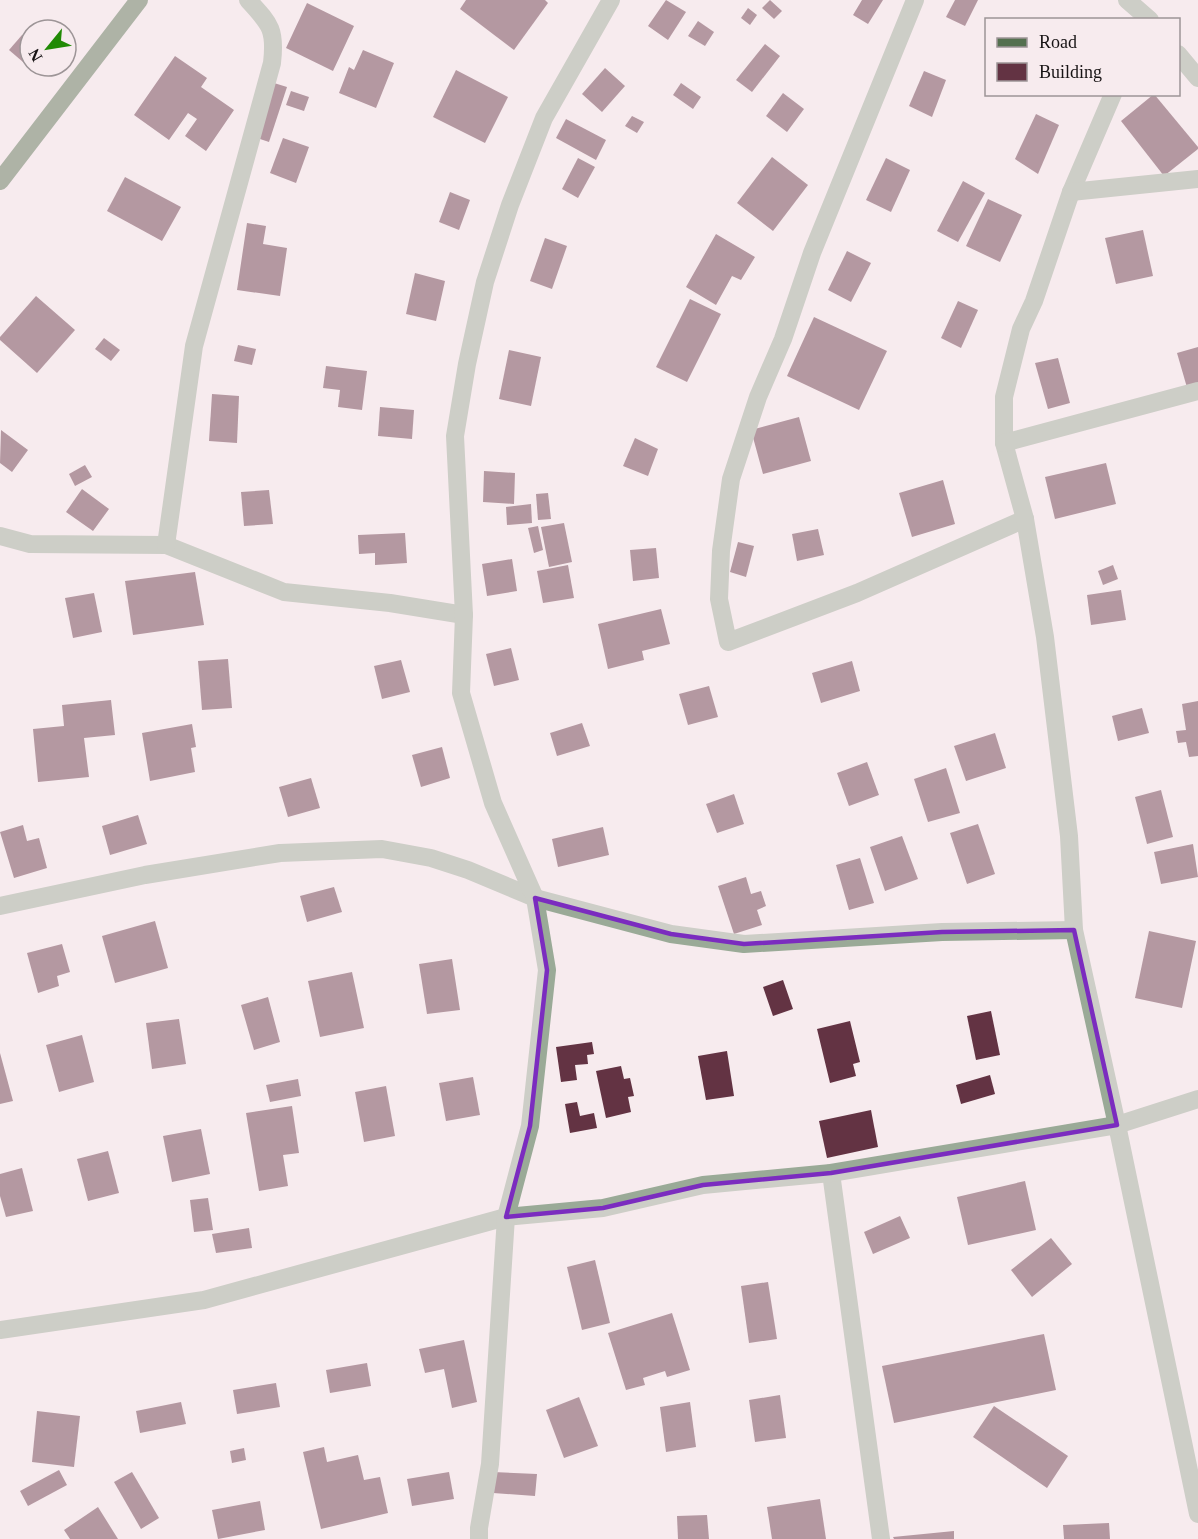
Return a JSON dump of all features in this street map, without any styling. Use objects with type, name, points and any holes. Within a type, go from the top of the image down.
[{"type":"main road","points":[[0,182],[139,0]]},
{"type":"street","points":[[166,545],[194,346],[272,63],[273,32],[248,0]]},
{"type":"street","points":[[479,1539],[490,1464],[506,1216],[530,1126],[547,970],[535,898],[493,803],[460,693],[464,615],[455,436],[467,364],[485,282],[510,205],[544,118],[611,0]]},
{"type":"street","points":[[915,0],[812,253],[783,339],[758,398],[731,479],[722,551],[720,599],[728,642],[857,593],[1025,519]]},
{"type":"street","points":[[1127,0],[1149,18]]},
{"type":"street","points":[[1180,55],[1198,78]]},
{"type":"street","points":[[1112,96],[1071,192],[1034,301],[1021,329],[1004,397],[1004,443],[1025,519],[1045,637],[1068,824],[1074,930],[1198,1514]]},
{"type":"street","points":[[1071,192],[1198,179]]},
{"type":"street","points":[[1004,443],[1198,391]]},
{"type":"street","points":[[0,536],[30,544],[166,545],[284,592],[390,603],[464,615]]},
{"type":"street","points":[[0,906],[145,875],[280,853],[382,849],[431,858],[468,870],[535,898],[670,934],[744,944],[942,932],[1074,930]]},
{"type":"street","points":[[0,1330],[204,1300],[506,1216],[603,1208],[703,1185],[831,1173],[1117,1125],[1198,1099]]},
{"type":"street","points":[[831,1173],[881,1539]]},
{"type":"highlighted area","points":[[535,898],[671,934],[744,944],[942,932],[1074,930],[1117,1125],[831,1173],[703,1185],[603,1208],[506,1217],[530,1126],[547,970]]},
{"type":"building","points":[[466,0],[545,0],[548,3],[514,50],[460,9]]},
{"type":"building","points":[[666,0],[686,12],[668,40],[648,26]]},
{"type":"building","points":[[770,0],[782,11],[774,19],[762,8]]},
{"type":"building","points":[[862,0],[883,0],[868,24],[853,15]]},
{"type":"building","points":[[955,0],[978,0],[965,26],[946,17]]},
{"type":"building","points":[[307,3],[354,26],[333,71],[286,48]]},
{"type":"building","points":[[748,8],[757,15],[750,25],[741,18]]},
{"type":"building","points":[[698,21],[714,32],[705,46],[688,36]]},
{"type":"building","points":[[18,40],[18,58],[9,50]]},
{"type":"building","points":[[765,44],[780,56],[752,92],[736,80]]},
{"type":"building","points":[[363,50],[394,63],[376,108],[339,93],[349,67],[354,70]]},
{"type":"building","points":[[175,56],[207,78],[201,87],[234,110],[206,151],[185,136],[197,119],[188,113],[169,140],[134,115]]},
{"type":"building","points":[[605,68],[625,86],[602,112],[582,94]]},
{"type":"building","points":[[456,70],[508,97],[485,143],[433,117]]},
{"type":"building","points":[[924,71],[946,80],[932,117],[909,106]]},
{"type":"building","points":[[274,83],[287,87],[269,142],[257,138]]},
{"type":"building","points":[[681,83],[701,97],[693,109],[673,95]]},
{"type":"building","points":[[291,91],[309,97],[304,111],[286,105]]},
{"type":"building","points":[[783,93],[804,109],[787,132],[766,116]]},
{"type":"building","points":[[1152,96],[1156,96],[1198,149],[1164,176],[1121,121]]},
{"type":"building","points":[[1036,114],[1059,125],[1038,174],[1015,159]]},
{"type":"building","points":[[632,116],[644,122],[637,133],[625,126]]},
{"type":"building","points":[[566,119],[606,140],[596,160],[556,138]]},
{"type":"building","points":[[283,138],[309,147],[296,183],[270,173]]},
{"type":"building","points":[[772,157],[808,185],[773,231],[737,203]]},
{"type":"building","points":[[578,158],[595,167],[578,198],[562,189]]},
{"type":"building","points":[[886,158],[910,170],[891,212],[866,200]]},
{"type":"building","points":[[125,177],[181,207],[162,241],[107,211]]},
{"type":"building","points":[[963,181],[985,193],[958,242],[937,231]]},
{"type":"building","points":[[450,192],[470,200],[459,230],[439,222]]},
{"type":"building","points":[[988,199],[1022,215],[1000,262],[966,246]]},
{"type":"building","points":[[247,223],[266,226],[263,244],[287,248],[280,296],[237,290]]},
{"type":"building","points":[[1143,230],[1153,276],[1116,284],[1105,238]]},
{"type":"building","points":[[716,234],[755,257],[741,280],[732,276],[716,305],[686,287]]},
{"type":"building","points":[[545,238],[567,246],[552,289],[530,281]]},
{"type":"building","points":[[847,251],[871,263],[851,302],[828,290]]},
{"type":"building","points":[[415,273],[445,281],[436,321],[406,314]]},
{"type":"building","points":[[36,296],[75,330],[37,373],[0,340],[0,337]]},
{"type":"building","points":[[690,299],[721,314],[687,382],[656,367]]},
{"type":"building","points":[[958,301],[978,310],[961,348],[941,338]]},
{"type":"building","points":[[814,317],[887,351],[859,410],[787,376]]},
{"type":"building","points":[[104,338],[120,350],[111,361],[95,349]]},
{"type":"building","points":[[238,345],[256,349],[252,365],[234,361]]},
{"type":"building","points":[[1198,347],[1198,388],[1188,391],[1177,353]]},
{"type":"building","points":[[509,350],[541,357],[531,406],[499,399]]},
{"type":"building","points":[[1058,358],[1070,403],[1048,409],[1035,363]]},
{"type":"building","points":[[326,366],[367,371],[362,410],[338,407],[340,390],[323,388]]},
{"type":"building","points":[[212,394],[239,396],[237,443],[209,441]]},
{"type":"building","points":[[380,407],[414,410],[412,439],[378,436]]},
{"type":"building","points":[[799,417],[811,461],[763,474],[751,430]]},
{"type":"building","points":[[1,430],[28,450],[12,472],[0,463]]},
{"type":"building","points":[[635,438],[658,449],[648,476],[623,466]]},
{"type":"building","points":[[1106,463],[1116,504],[1055,519],[1045,477]]},
{"type":"building","points":[[85,465],[92,477],[75,486],[69,474]]},
{"type":"building","points":[[484,471],[515,473],[514,504],[483,502]]},
{"type":"building","points":[[943,480],[955,524],[912,537],[899,493]]},
{"type":"building","points":[[82,489],[109,509],[93,531],[66,512]]},
{"type":"building","points":[[269,490],[273,524],[244,526],[241,492]]},
{"type":"building","points":[[548,493],[551,519],[538,520],[536,494]]},
{"type":"building","points":[[531,504],[532,523],[507,525],[506,507]]},
{"type":"building","points":[[564,523],[572,562],[549,567],[541,527]]},
{"type":"building","points":[[538,526],[543,550],[534,553],[528,528]]},
{"type":"building","points":[[818,529],[824,555],[797,561],[792,534]]},
{"type":"building","points":[[405,533],[407,563],[375,565],[375,553],[359,554],[358,535]]},
{"type":"building","points":[[738,542],[754,546],[746,577],[730,572]]},
{"type":"building","points":[[656,548],[659,578],[633,581],[630,550]]},
{"type":"building","points":[[512,559],[517,591],[487,596],[482,564]]},
{"type":"building","points":[[568,565],[574,598],[543,603],[537,571]]},
{"type":"building","points":[[1113,565],[1118,579],[1103,585],[1098,571]]},
{"type":"building","points":[[195,572],[204,625],[133,635],[125,581]]},
{"type":"building","points":[[1121,590],[1126,620],[1091,625],[1087,595]]},
{"type":"building","points":[[94,593],[102,632],[73,638],[65,598]]},
{"type":"building","points":[[661,609],[670,644],[642,651],[644,660],[608,669],[598,624]]},
{"type":"building","points":[[511,648],[519,680],[494,686],[486,654]]},
{"type":"building","points":[[228,659],[232,708],[202,710],[198,661]]},
{"type":"building","points":[[401,660],[410,692],[382,699],[374,666]]},
{"type":"building","points":[[852,661],[860,691],[821,703],[812,673]]},
{"type":"building","points":[[709,686],[718,717],[688,725],[679,694]]},
{"type":"building","points":[[111,700],[115,735],[84,738],[89,777],[38,782],[33,729],[64,726],[62,705]]},
{"type":"building","points":[[1198,701],[1198,756],[1189,757],[1186,742],[1178,743],[1176,731],[1186,730],[1182,704]]},
{"type":"building","points":[[1142,708],[1149,733],[1118,741],[1112,716]]},
{"type":"building","points":[[582,723],[590,746],[557,756],[550,733]]},
{"type":"building","points":[[192,724],[196,747],[191,748],[195,772],[150,781],[142,733]]},
{"type":"building","points":[[995,733],[1006,768],[966,781],[954,746]]},
{"type":"building","points":[[442,747],[450,778],[421,787],[412,755]]},
{"type":"building","points":[[867,762],[879,795],[849,806],[837,773]]},
{"type":"building","points":[[946,768],[960,813],[928,822],[914,779]]},
{"type":"building","points":[[311,778],[320,808],[288,817],[279,787]]},
{"type":"building","points":[[1161,790],[1173,837],[1147,844],[1135,797]]},
{"type":"building","points":[[734,794],[744,824],[717,833],[706,804]]},
{"type":"building","points":[[138,815],[147,844],[110,855],[102,826]]},
{"type":"building","points":[[978,824],[995,874],[967,884],[950,833]]},
{"type":"building","points":[[23,825],[27,841],[39,838],[47,868],[14,878],[0,832]]},
{"type":"building","points":[[603,827],[609,855],[558,867],[552,839]]},
{"type":"building","points":[[902,836],[918,879],[885,891],[870,847]]},
{"type":"building","points":[[1193,844],[1198,877],[1161,884],[1154,852]]},
{"type":"building","points":[[860,858],[874,903],[849,910],[836,865]]},
{"type":"building","points":[[746,877],[751,894],[761,891],[766,906],[757,910],[762,925],[734,934],[718,886]]},
{"type":"building","points":[[334,887],[342,912],[307,922],[300,896]]},
{"type":"building","points":[[155,921],[168,968],[115,983],[102,936]]},
{"type":"building","points":[[1149,931],[1196,941],[1182,1008],[1135,998]]},
{"type":"building","points":[[62,944],[70,972],[57,976],[59,986],[38,993],[27,953]]},
{"type":"building","points":[[452,959],[460,1010],[427,1014],[419,964]]},
{"type":"building","points":[[352,972],[364,1028],[320,1037],[308,981]]},
{"type":"building","points":[[783,980],[793,1009],[773,1016],[763,987]]},
{"type":"building","points":[[268,997],[280,1042],[254,1050],[241,1005]]},
{"type":"building","points":[[991,1011],[1000,1055],[976,1060],[967,1016]]},
{"type":"building","points":[[179,1019],[186,1064],[152,1069],[146,1023]]},
{"type":"building","points":[[850,1021],[860,1062],[853,1064],[856,1076],[830,1083],[817,1029]]},
{"type":"building","points":[[82,1035],[94,1082],[59,1092],[46,1045]]},
{"type":"building","points":[[592,1042],[594,1054],[587,1055],[588,1064],[575,1065],[577,1080],[561,1082],[556,1047]]},
{"type":"building","points":[[727,1051],[734,1096],[706,1100],[698,1056]]},
{"type":"building","points":[[0,1053],[13,1101],[0,1104]]},
{"type":"building","points":[[621,1066],[624,1079],[630,1078],[634,1096],[628,1097],[631,1112],[606,1118],[596,1071]]},
{"type":"building","points":[[990,1075],[995,1094],[961,1104],[956,1085]]},
{"type":"building","points":[[473,1077],[480,1115],[446,1121],[439,1083]]},
{"type":"building","points":[[298,1079],[301,1096],[270,1102],[266,1085]]},
{"type":"building","points":[[386,1086],[395,1136],[364,1142],[355,1092]]},
{"type":"building","points":[[577,1102],[580,1116],[594,1113],[597,1128],[570,1133],[565,1104]]},
{"type":"building","points":[[292,1106],[299,1153],[283,1155],[288,1186],[259,1191],[246,1113]]},
{"type":"building","points":[[871,1110],[878,1147],[827,1158],[819,1121]]},
{"type":"building","points":[[201,1129],[210,1174],[172,1182],[163,1136]]},
{"type":"building","points":[[108,1151],[119,1193],[88,1201],[77,1159]]},
{"type":"building","points":[[22,1168],[33,1211],[6,1217],[0,1196],[0,1174]]},
{"type":"building","points":[[1025,1181],[1036,1230],[968,1245],[957,1197]]},
{"type":"building","points":[[208,1198],[213,1230],[194,1232],[190,1200]]},
{"type":"building","points":[[900,1216],[910,1238],[873,1254],[864,1232]]},
{"type":"building","points":[[249,1228],[252,1248],[216,1253],[212,1234]]},
{"type":"building","points":[[1051,1238],[1072,1264],[1032,1297],[1011,1270]]},
{"type":"building","points":[[595,1260],[610,1323],[582,1330],[567,1267]]},
{"type":"building","points":[[768,1282],[777,1339],[749,1343],[741,1286]]},
{"type":"building","points":[[672,1313],[690,1370],[667,1377],[665,1371],[643,1378],[645,1385],[626,1390],[608,1333]]},
{"type":"building","points":[[1044,1334],[1056,1390],[894,1423],[882,1366]]},
{"type":"building","points":[[464,1340],[477,1402],[452,1408],[444,1369],[425,1373],[419,1349]]},
{"type":"building","points":[[367,1363],[371,1386],[330,1393],[326,1370]]},
{"type":"building","points":[[276,1383],[280,1407],[237,1414],[233,1390]]},
{"type":"building","points":[[780,1395],[786,1438],[755,1442],[749,1400]]},
{"type":"building","points":[[579,1397],[598,1446],[564,1458],[546,1410]]},
{"type":"building","points":[[181,1402],[186,1424],[140,1433],[136,1411]]},
{"type":"building","points":[[690,1402],[696,1447],[666,1452],[660,1407]]},
{"type":"building","points":[[994,1406],[1068,1456],[1047,1488],[973,1437]]},
{"type":"building","points":[[37,1411],[80,1416],[74,1467],[32,1462]]},
{"type":"building","points":[[324,1447],[327,1462],[358,1455],[364,1480],[380,1477],[388,1513],[321,1529],[303,1452]]},
{"type":"building","points":[[244,1448],[246,1460],[232,1463],[230,1451]]},
{"type":"building","points":[[59,1470],[67,1485],[28,1506],[20,1491]]},
{"type":"building","points":[[132,1472],[159,1518],[141,1529],[114,1482]]},
{"type":"building","points":[[449,1472],[454,1499],[412,1506],[407,1479]]},
{"type":"building","points":[[493,1472],[537,1474],[535,1496],[493,1493]]},
{"type":"building","points":[[820,1499],[826,1539],[772,1539],[767,1507]]},
{"type":"building","points":[[260,1501],[265,1530],[218,1539],[212,1510]]},
{"type":"building","points":[[98,1507],[118,1539],[70,1539],[64,1530]]},
{"type":"building","points":[[707,1515],[709,1539],[678,1539],[677,1516]]},
{"type":"building","points":[[1109,1523],[1110,1539],[1064,1539],[1063,1525]]},
{"type":"building","points":[[954,1531],[954,1539],[894,1539],[893,1537]]}]
